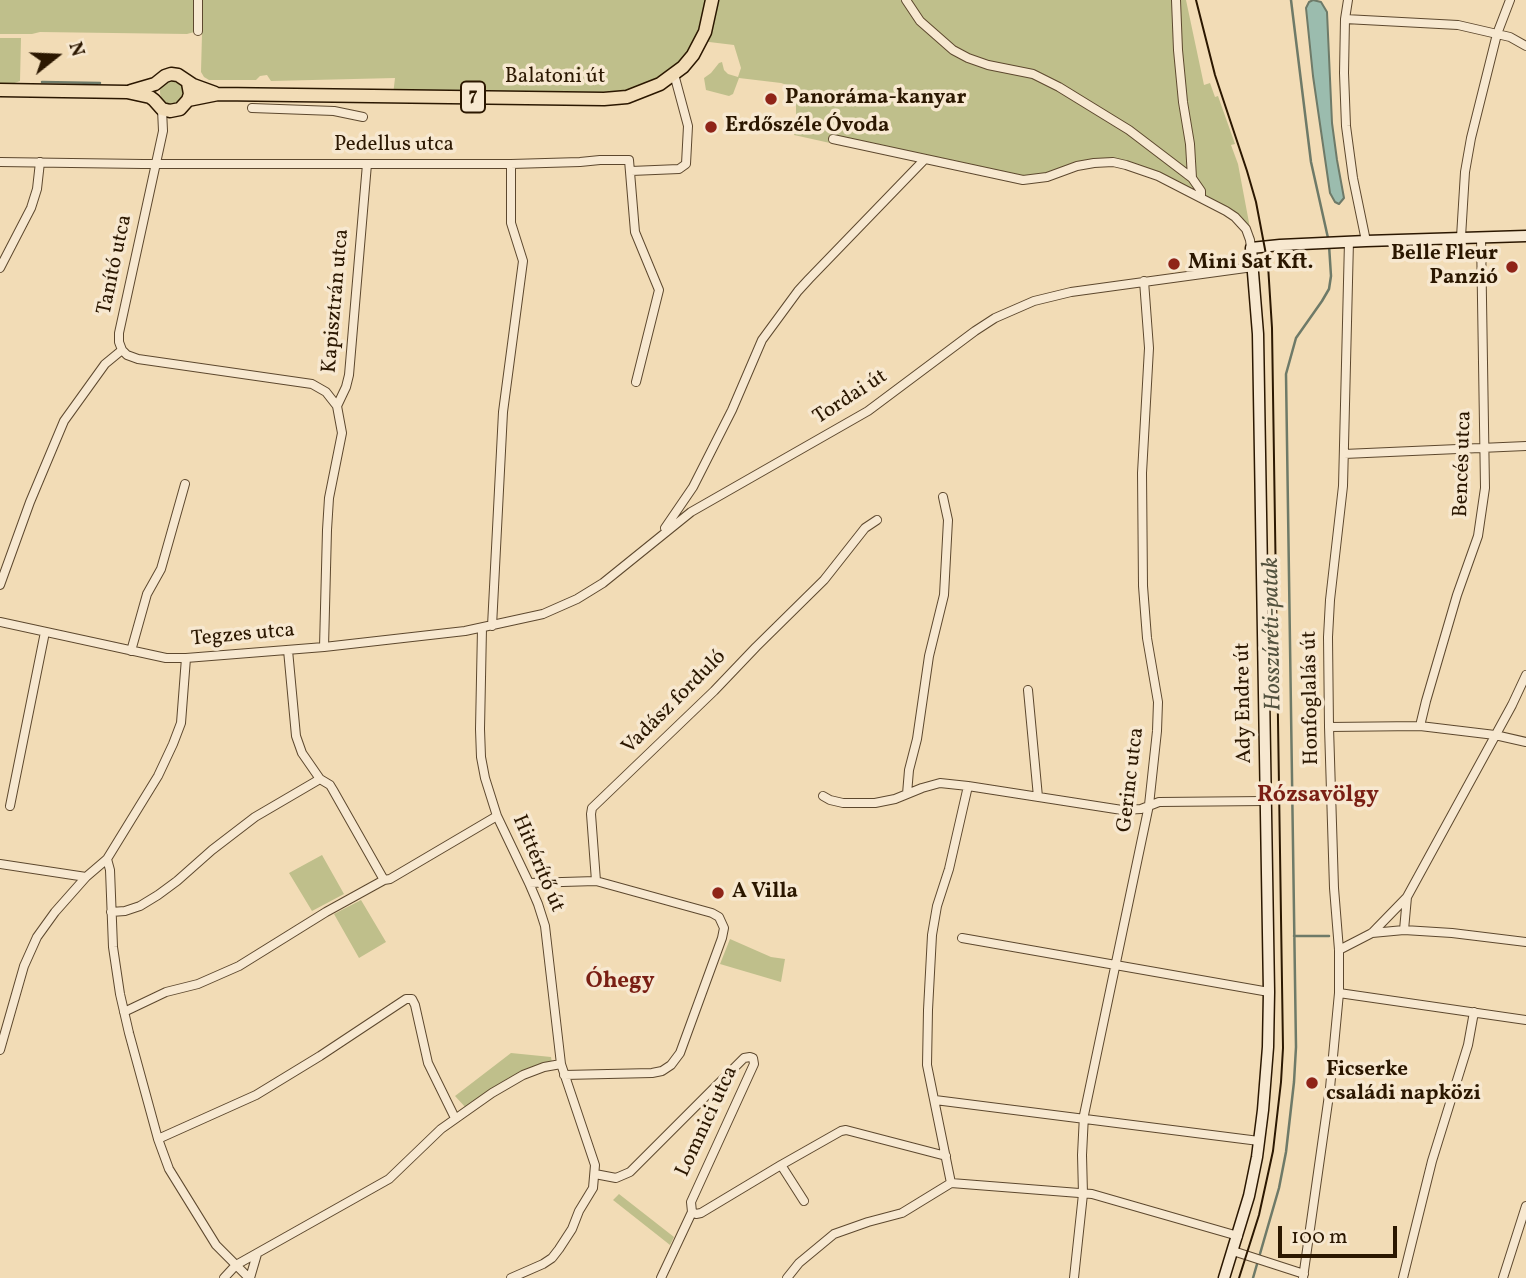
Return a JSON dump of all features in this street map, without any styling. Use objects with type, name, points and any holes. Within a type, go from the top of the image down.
[{"type":"main road","name":"Balatoni út","points":[[0,90],[127,92],[150,97],[164,107],[180,109],[188,100],[218,94],[604,99],[627,97],[660,84],[684,67],[701,41],[712,0]]},
{"type":"main road","name":"Balatoni út","points":[[127,92],[155,85],[165,76],[172,74],[218,94]]},
{"type":"main road","points":[[188,83],[188,100]]},
{"type":"main road","points":[[155,85],[153,92],[164,107]]},
{"type":"street","points":[[198,0],[198,31]]},
{"type":"street","points":[[906,0],[920,21],[953,50],[988,65],[1033,74],[1129,130],[1192,178],[1201,191],[1201,198]]},
{"type":"street","points":[[1176,0],[1178,50],[1192,178]]},
{"type":"street","points":[[1348,0],[1345,19],[1346,125],[1366,241]]},
{"type":"street","points":[[1461,237],[1465,172],[1471,138],[1497,34],[1510,0]]},
{"type":"street","points":[[1345,19],[1458,25],[1510,37],[1526,46]]},
{"type":"street","name":"Pedellus utca","points":[[0,162],[511,164],[626,159],[631,163],[631,171],[679,169],[686,164],[688,126],[674,74]]},
{"type":"street","points":[[274,94],[274,109]]},
{"type":"street","name":"Tanító utca","points":[[122,350],[119,333],[163,131],[164,107]]},
{"type":"street","points":[[252,108],[334,111],[363,117]]},
{"type":"street","points":[[833,139],[1010,179],[1047,177],[1086,164],[1113,162],[1126,165],[1158,176],[1235,217],[1248,235],[1251,248],[1526,236]]},
{"type":"street","points":[[653,544],[693,487],[732,410],[762,340],[804,285],[925,159]]},
{"type":"street","points":[[0,268],[31,208],[37,189],[40,163]]},
{"type":"street","name":"Kapisztrán utca","points":[[324,647],[329,498],[342,433],[337,406],[349,374],[367,164]]},
{"type":"street","points":[[492,626],[503,412],[523,261],[511,223],[511,164]]},
{"type":"street","points":[[631,171],[635,232],[659,290],[636,383]]},
{"type":"street","name":"Bencés utca","points":[[1420,726],[1457,595],[1478,537],[1485,488],[1481,237]]},
{"type":"street","name":"Honfoglalás út","points":[[1303,1276],[1330,1088],[1339,993],[1329,727],[1329,612],[1343,486],[1349,242]]},
{"type":"street","name":"Ady Endre út","points":[[1224,1278],[1249,1196],[1259,1140],[1267,1059],[1269,992],[1258,334],[1251,248]]},
{"type":"street","name":"Tordai út","points":[[492,626],[543,614],[577,599],[603,583],[691,512],[869,411],[995,318],[1048,297],[1253,267]]},
{"type":"street","name":"Gerinc utca","points":[[1074,1278],[1083,1194],[1084,1119],[1149,805],[1158,702],[1147,638],[1143,586],[1142,473],[1149,348],[1144,281]]},
{"type":"street","points":[[0,585],[46,461],[64,421],[105,364],[122,350],[138,359],[312,384],[326,392],[337,406]]},
{"type":"street","points":[[1344,454],[1526,446]]},
{"type":"street","points":[[131,651],[147,594],[161,569],[185,484]]},
{"type":"street","points":[[907,794],[929,656],[944,595],[948,520],[943,497]]},
{"type":"street","name":"Vadász forduló","points":[[596,881],[592,808],[715,691],[824,580],[865,528],[877,520]]},
{"type":"street","name":"Tegzes utca","points":[[0,622],[166,658],[186,659],[324,647],[492,626]]},
{"type":"street","name":"Hittérítő út","points":[[482,628],[481,757],[497,816],[538,904],[546,936],[561,1064],[595,1174]]},
{"type":"street","points":[[10,806],[45,632]]},
{"type":"street","points":[[288,650],[296,736],[302,753],[320,779],[330,785],[384,880]]},
{"type":"street","points":[[0,1050],[24,966],[37,937],[86,877],[107,859],[158,776],[178,732],[186,659]]},
{"type":"street","points":[[1339,950],[1373,933],[1407,897],[1526,675]]},
{"type":"street","points":[[1028,690],[1038,797]]},
{"type":"street","points":[[1329,727],[1420,726],[1495,735],[1526,742]]},
{"type":"street","points":[[111,912],[125,911],[158,895],[255,817],[320,779]]},
{"type":"street","points":[[823,796],[842,803],[875,803],[940,783],[1122,810],[1141,810],[1159,802],[1265,801]]},
{"type":"street","points":[[951,1183],[927,1065],[931,944],[937,906],[949,869],[968,786]]},
{"type":"street","points":[[124,1012],[166,992],[198,984],[227,971],[497,816]]},
{"type":"street","points":[[107,859],[111,880],[113,947],[124,1012],[158,1139],[169,1169],[216,1245],[249,1278],[257,1254]]},
{"type":"street","points":[[0,864],[86,877]]},
{"type":"street","points":[[529,883],[596,881],[712,913],[719,917],[724,928],[723,938],[680,1053],[667,1069],[652,1073],[564,1075]]},
{"type":"street","points":[[1404,930],[1407,897]]},
{"type":"street","points":[[1373,933],[1404,930],[1526,942]]},
{"type":"street","points":[[962,938],[1269,992]]},
{"type":"street","points":[[1339,993],[1526,1020]]},
{"type":"street","points":[[158,1139],[256,1095],[406,999],[412,999],[415,1005],[428,1063],[455,1118]]},
{"type":"street","points":[[1403,1278],[1432,1161],[1468,1045],[1474,1012]]},
{"type":"street","name":"Lomnici utca","points":[[595,1174],[617,1178],[630,1172],[744,1058],[753,1058],[754,1064],[691,1202],[692,1212],[696,1214],[841,1131],[846,1130],[946,1156]]},
{"type":"street","points":[[224,1278],[236,1265],[389,1179],[455,1118],[492,1093],[523,1074],[561,1064]]},
{"type":"street","points":[[935,1100],[1259,1140]]},
{"type":"street","points":[[781,1166],[804,1201]]},
{"type":"street","points":[[511,1278],[552,1258],[572,1229],[593,1188],[595,1174]]},
{"type":"street","points":[[787,1278],[799,1263],[834,1234],[902,1213],[951,1183],[1102,1197],[1237,1236]]},
{"type":"street","points":[[1503,1278],[1526,1206]]},
{"type":"street","points":[[661,1278],[692,1212]]},
{"type":"street","points":[[1233,1251],[1303,1276]]},
{"type":"green space","points":[[0,0],[1186,0],[1204,85],[1210,83],[1215,97],[1218,96],[1235,144],[1231,145],[1238,164],[1250,228],[1235,217],[1158,176],[1105,162],[1036,179],[794,135],[796,88],[781,83],[739,78],[733,94],[729,96],[706,90],[704,78],[719,63],[722,62],[728,74],[738,77],[741,68],[734,45],[701,41],[683,67],[627,97],[393,95],[395,78],[271,81],[267,75],[256,80],[209,80],[201,72],[202,34],[198,31],[187,34],[0,34]]},
{"type":"green space","points":[[0,38],[21,38],[20,81],[12,84],[0,84]]},
{"type":"green space","points":[[172,80],[181,83],[184,92],[181,101],[172,104],[163,101],[160,92],[163,83]]},
{"type":"green space","points":[[322,855],[344,894],[312,911],[289,873]]},
{"type":"green space","points":[[361,900],[386,942],[359,958],[334,914]]},
{"type":"green space","points":[[730,939],[771,957],[785,959],[781,982],[720,964]]},
{"type":"green space","points":[[511,1053],[551,1057],[552,1063],[466,1108],[455,1096]]},
{"type":"green space","points":[[619,1194],[674,1237],[670,1245],[613,1200]]},
{"type":"shaded area","points":[[1313,0],[1321,2],[1327,12],[1332,123],[1344,198],[1339,204],[1330,193],[1313,76],[1306,8]]},
{"type":"waterway","name":"Hosszúréti-patak","points":[[1291,0],[1311,162],[1328,238]]},
{"type":"waterway","points":[[42,82],[100,83]]},
{"type":"waterway","name":"Hosszúréti-patak","points":[[1253,1278],[1279,1188],[1286,1152],[1296,1047],[1286,374],[1296,338],[1329,289],[1329,245]]},
{"type":"waterway","points":[[1294,936],[1329,936]]},
{"type":"tram line","points":[[1196,0],[1215,75],[1256,202],[1268,265],[1272,328],[1283,1048],[1273,1151],[1259,1215],[1239,1278]]},
{"type":"place","name":"Panoráma-kanyar","points":[[771,99]]},
{"type":"place","name":"Erdőszéle Óvoda","points":[[711,127]]},
{"type":"place","name":"Mini Sat Kft.","points":[[1174,264]]},
{"type":"place","name":"Belle Fleur Panzió","points":[[1512,267]]},
{"type":"place","name":"A Villa","points":[[718,893]]},
{"type":"place","name":"Ficserke családi napközi","points":[[1312,1083]]},
{"type":"district","name":"Rózsavölgy","points":[[1318,797]]},
{"type":"district","name":"Óhegy","points":[[620,983]]}]
